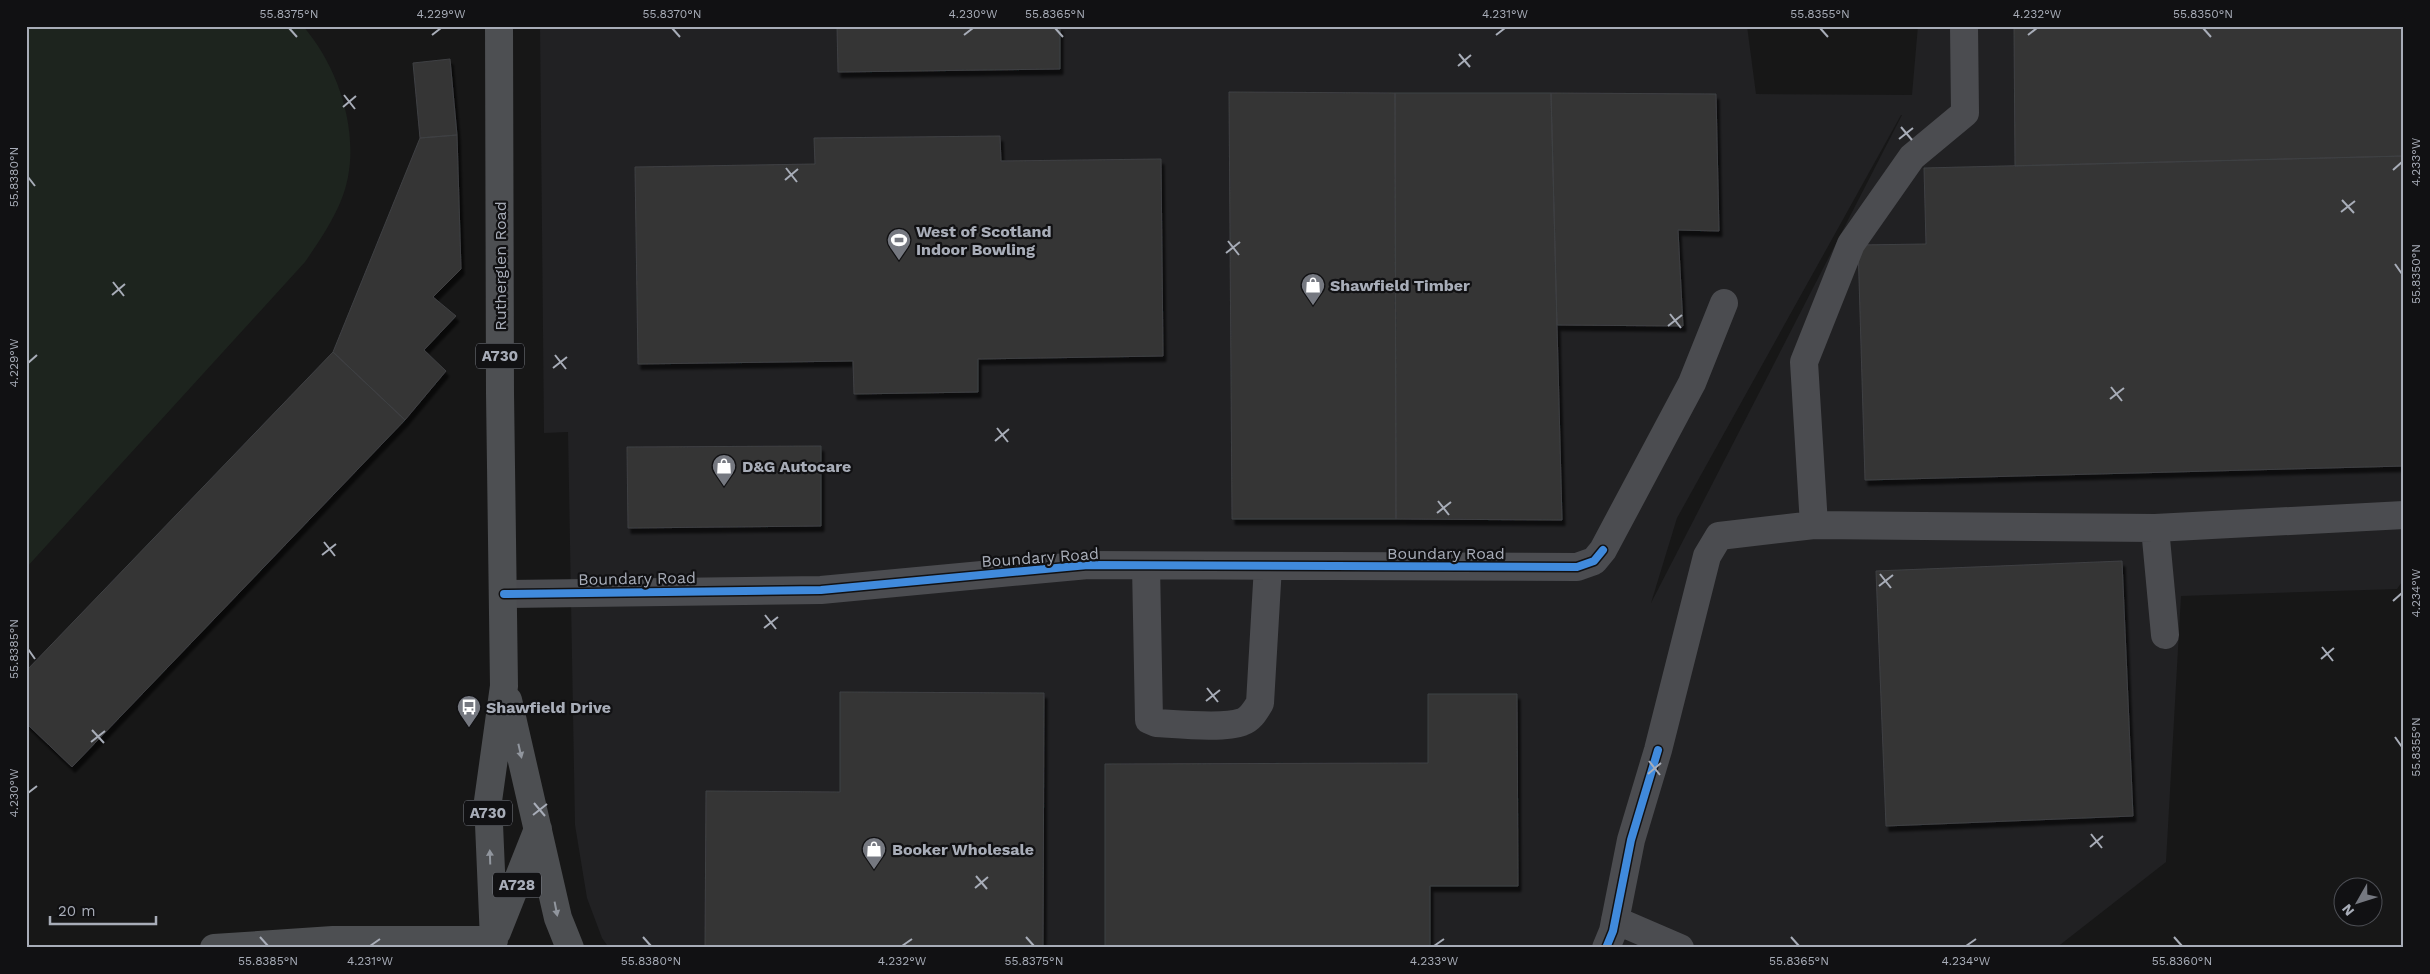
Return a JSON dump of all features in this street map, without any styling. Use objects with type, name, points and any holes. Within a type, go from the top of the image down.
[{"type":"main road","name":"Rutherglen Road","points":[[496,946],[488,801],[504,686],[498,26]]},
{"type":"main road","name":"Rutherglen Road","points":[[504,686],[558,918],[570,948]]},
{"type":"main road","name":"A728","points":[[496,946],[538,828]]},
{"type":"main road","points":[[214,948],[333,940],[496,946]]},
{"type":"street","points":[[1814,525],[1804,362],[1851,244],[1912,157],[1965,113],[1964,26]]},
{"type":"street","name":"Boundary Road","points":[[504,594],[821,590],[1088,565],[1577,567],[1594,561],[1603,550],[1692,383],[1724,303]]},
{"type":"street","points":[[1606,948],[1615,920],[1631,840],[1658,750],[1707,556],[1719,536],[1814,525],[2155,528],[2404,515]]},
{"type":"street","points":[[2155,528],[2165,635]]},
{"type":"street","points":[[1146,566],[1149,720],[1156,723],[1227,724],[1241,723],[1251,716],[1260,703],[1268,566]]},
{"type":"street","points":[[1615,920],[1680,948]]},
{"type":"shaded area","points":[[26,26],[303,26],[317,44],[329,65],[338,87],[346,110],[350,134],[350,158],[347,181],[340,203],[305,262],[26,568]]},
{"type":"shaded area","points":[[540,26],[1747,26],[1756,94],[1912,95],[1918,26],[2404,26],[2404,579],[2397,589],[2181,596],[2166,862],[2056,948],[609,948],[602,938],[587,898],[575,825],[568,432],[544,433]],"holes":[[[1902,115],[1651,603],[1677,518]]]},
{"type":"building","points":[[837,26],[1060,26],[1060,69],[838,72]]},
{"type":"building","points":[[2014,26],[2404,26],[2404,156],[2015,166]]},
{"type":"building","points":[[450,59],[457,135],[420,138],[413,63]]},
{"type":"building","name":"Shawfield Timber","points":[[1229,92],[1395,93],[1396,519],[1232,519]]},
{"type":"building","points":[[1395,93],[1551,93],[1562,520],[1396,519]]},
{"type":"building","points":[[1551,93],[1716,94],[1719,231],[1678,230],[1683,326],[1557,325]]},
{"type":"building","points":[[457,135],[461,269],[433,297],[456,316],[424,350],[446,371],[405,420],[333,352],[420,138]]},
{"type":"building","name":"West of Scotland Indoor Bowling","points":[[1000,136],[1001,161],[1161,159],[1163,356],[978,359],[978,392],[854,394],[853,361],[638,364],[635,167],[815,164],[814,138]]},
{"type":"building","points":[[2404,156],[2404,466],[1865,480],[1858,245],[1926,244],[1924,168]]},
{"type":"building","points":[[333,352],[405,420],[72,767],[26,723],[26,671]]},
{"type":"building","name":"D&G Autocare","points":[[821,446],[821,526],[628,528],[627,447]]},
{"type":"building","points":[[2122,561],[2133,816],[1886,826],[1876,571]]},
{"type":"building","name":"Booker Wholesale","points":[[840,692],[1044,693],[1043,948],[705,948],[706,791],[840,792]]},
{"type":"building","points":[[1428,694],[1517,694],[1518,886],[1430,886],[1430,948],[1105,948],[1105,764],[1428,763]]},
{"type":"cycle path","points":[[504,594],[821,590],[1088,565],[1577,567],[1594,561],[1603,550]]},
{"type":"cycle path","points":[[1606,948],[1613,931],[1631,840],[1658,750]]},
{"type":"place","name":"West of Scotland Indoor Bowling","points":[[899,261]]},
{"type":"place","name":"Shawfield Timber","points":[[1313,306]]},
{"type":"place","name":"D&G Autocare","points":[[724,487]]},
{"type":"place","name":"Shawfield Drive","points":[[469,728]]},
{"type":"place","name":"Booker Wholesale","points":[[874,870]]}]
